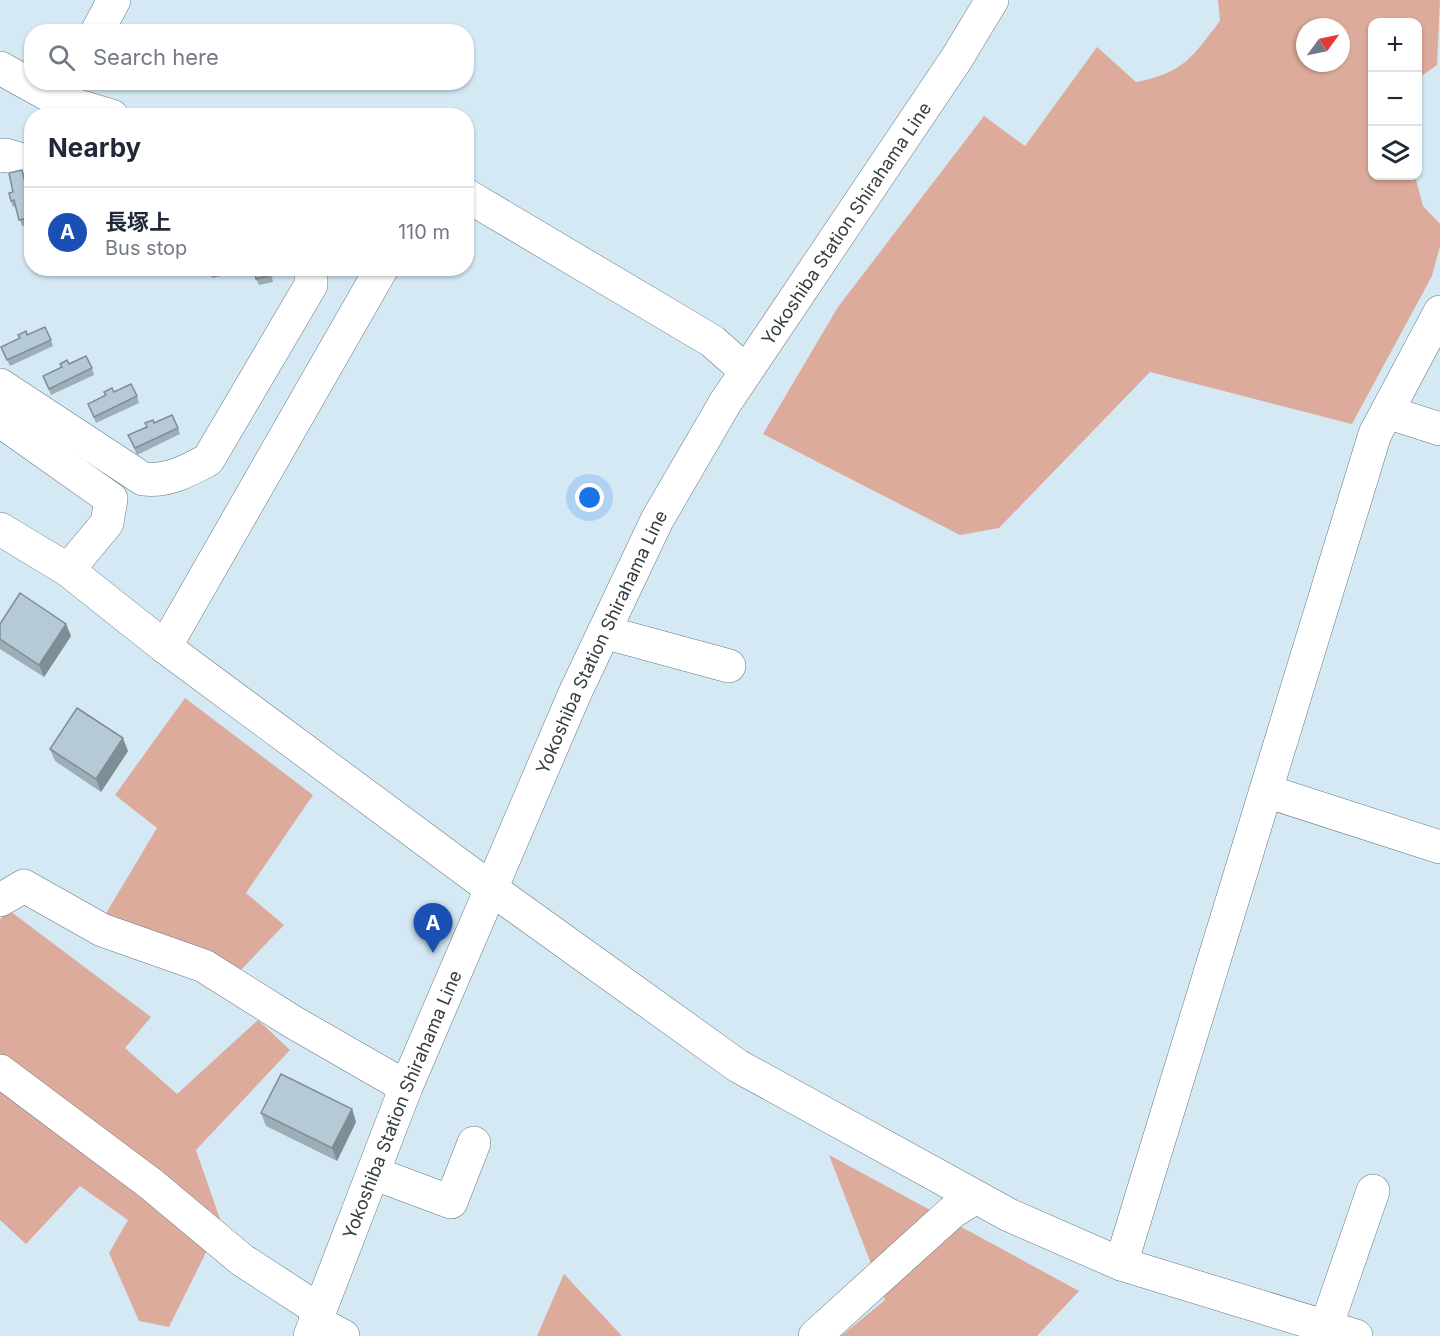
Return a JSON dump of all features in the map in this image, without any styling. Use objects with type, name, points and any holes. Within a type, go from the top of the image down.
[{"type":"street","points":[[101,24],[114,0]]},
{"type":"street","name":"Yokoshiba Station Shirahama Line","points":[[322,1326],[373,1173],[406,1087],[493,890],[575,693],[657,520],[746,370],[957,58],[992,0]]},
{"type":"street","points":[[0,68],[24,77]]},
{"type":"street","points":[[63,91],[96,108]]},
{"type":"street","points":[[0,156],[6,155],[24,161]]},
{"type":"street","points":[[474,200],[712,341],[746,370]]},
{"type":"street","points":[[0,385],[143,479],[157,481],[188,471],[208,460],[311,285],[311,276]]},
{"type":"street","points":[[165,647],[377,276]]},
{"type":"street","points":[[1121,1264],[1375,434],[1440,312]]},
{"type":"street","points":[[1387,412],[1440,429]]},
{"type":"street","points":[[0,417],[2,422],[111,499],[107,523],[68,570]]},
{"type":"street","points":[[0,529],[68,570],[165,647],[493,890],[738,1066],[1009,1215],[1121,1264],[1341,1331],[1373,1191]]},
{"type":"street","points":[[604,632],[729,666]]},
{"type":"street","points":[[1266,791],[1440,847]]},
{"type":"street","points":[[0,900],[24,886],[102,930],[204,966],[293,1023],[406,1087]]},
{"type":"street","points":[[0,1071],[151,1184],[322,1326]]},
{"type":"street","points":[[373,1173],[451,1202],[474,1143]]},
{"type":"street","points":[[815,1336],[952,1212],[976,1197]]},
{"type":"shaded area","points":[[1218,0],[1440,0],[1437,65],[1422,76],[1422,18],[1368,18],[1368,180],[1416,180],[1423,206],[1440,224],[1440,246],[1432,276],[1352,424],[1150,372],[999,528],[960,535],[763,434],[838,307],[984,116],[1025,146],[1097,47],[1136,82],[1165,74],[1176,68],[1186,62],[1220,21]]},
{"type":"shaded area","points":[[185,698],[313,795],[246,893],[284,925],[240,971],[211,951],[178,969],[102,920],[157,828],[115,795]]},
{"type":"shaded area","points":[[10,911],[151,1017],[125,1048],[177,1094],[258,1020],[290,1050],[196,1150],[221,1222],[169,1327],[139,1321],[109,1253],[128,1220],[80,1186],[26,1244],[0,1220],[0,919]]},
{"type":"shaded area","points":[[829,1155],[1079,1291],[1037,1336],[841,1336],[885,1300]]},
{"type":"shaded area","points":[[564,1274],[622,1336],[537,1336]]},
{"type":"building","points":[[22,170],[24,219],[19,220],[14,200],[11,201],[9,193],[13,192],[9,173]]},
{"type":"building","points":[[45,327],[51,340],[7,360],[1,347],[20,338],[18,335],[26,331],[27,335]]},
{"type":"building","points":[[86,356],[92,368],[49,389],[43,376],[62,367],[60,364],[67,360],[69,364]]},
{"type":"building","points":[[131,384],[137,396],[94,417],[88,404],[106,395],[104,392],[112,388],[114,392]]},
{"type":"building","points":[[172,415],[178,428],[135,448],[128,435],[147,427],[145,423],[153,420],[154,423]]},
{"type":"building","points":[[20,593],[66,624],[39,665],[0,639],[0,624]]},
{"type":"building","points":[[77,708],[123,738],[96,779],[50,749]]},
{"type":"building","points":[[281,1074],[352,1109],[332,1148],[261,1113]]},
{"type":"place","name":"長塚上","points":[[433,953]]}]
